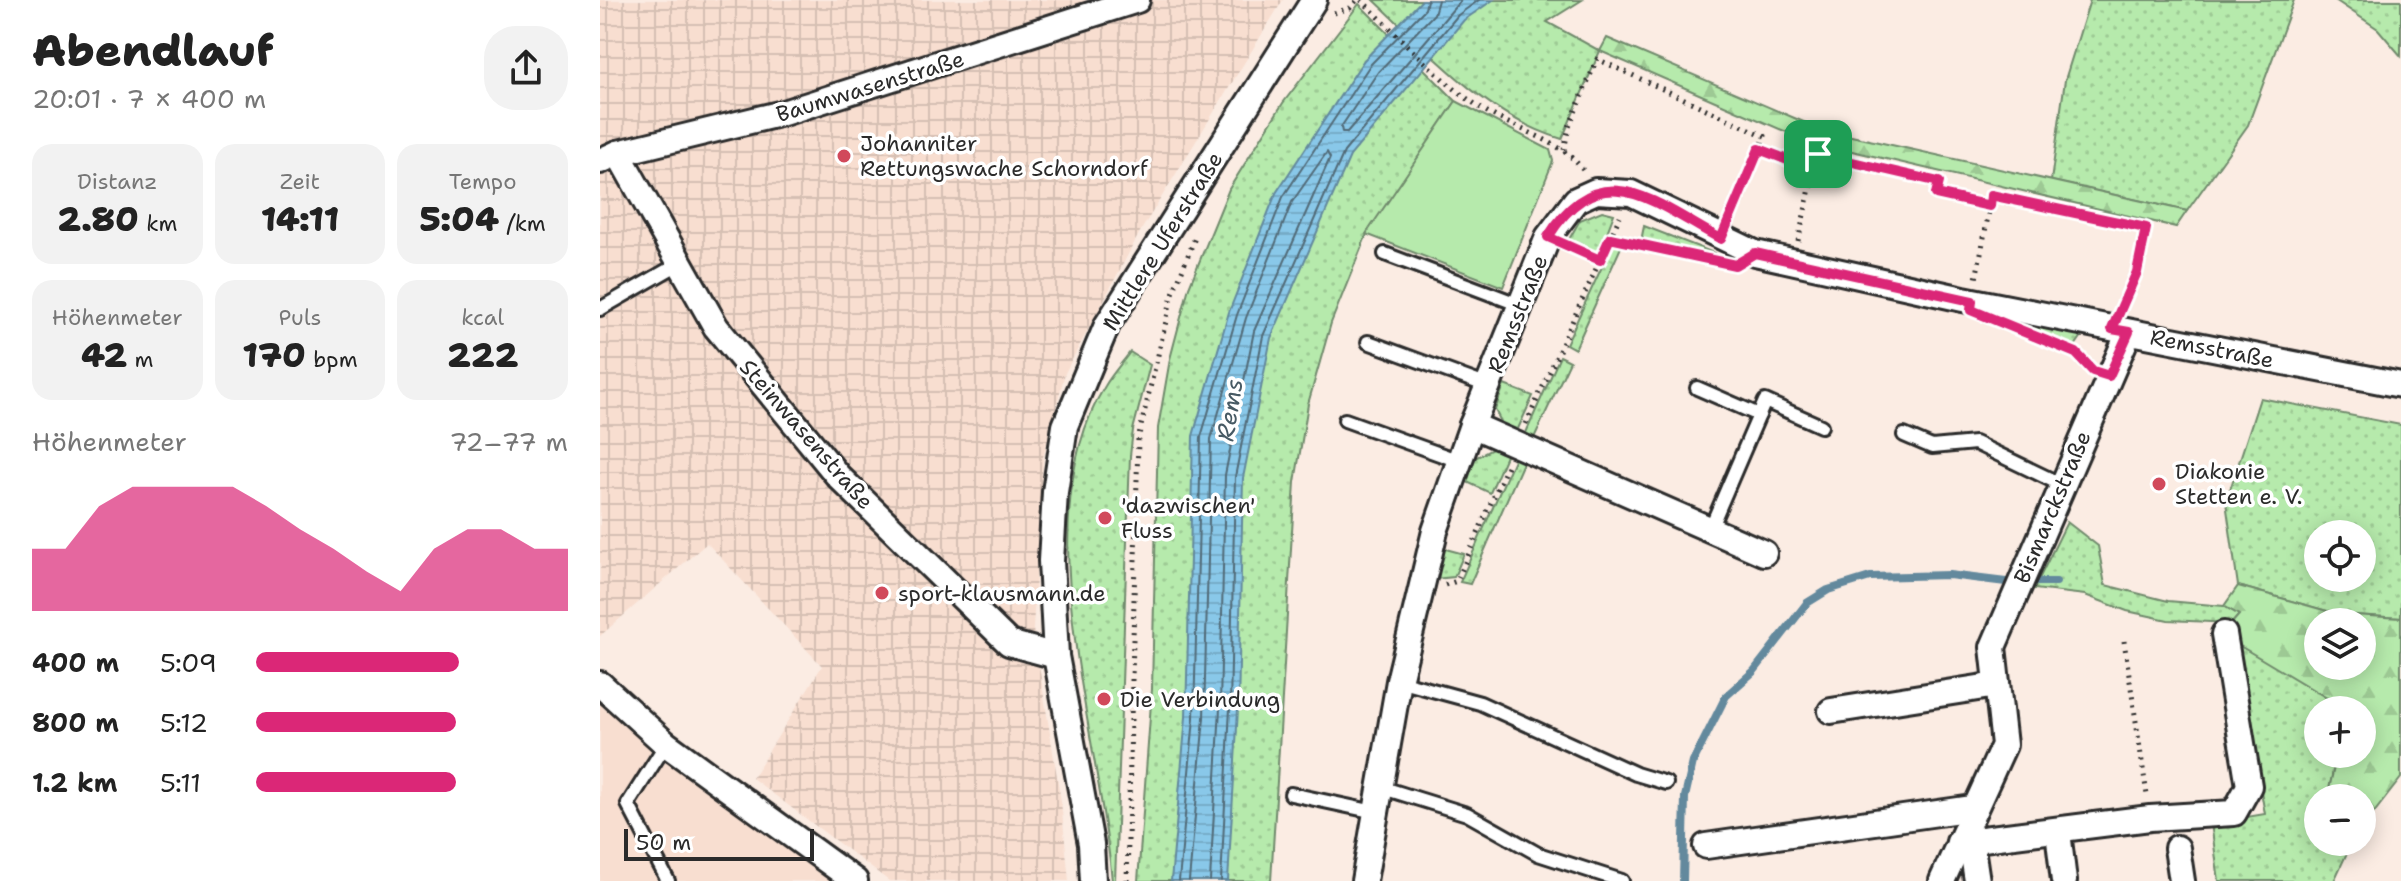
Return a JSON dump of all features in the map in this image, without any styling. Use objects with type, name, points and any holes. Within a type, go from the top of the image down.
[{"type":"street","name":"Baumwasenstraße","points":[[609,157],[783,113],[1137,0]]},
{"type":"street","name":"Mittlere Uferstraße","points":[[1093,881],[1091,844],[1056,656],[1051,561],[1055,492],[1065,426],[1107,325],[1310,6]]},
{"type":"street","name":"Steinwasenstraße","points":[[609,157],[680,263],[716,327],[838,476],[1009,643],[1056,656]]},
{"type":"street","name":"Remsstraße","points":[[1364,881],[1399,681],[1435,531],[1472,425],[1548,237],[1576,200],[1596,191],[1631,193],[1720,250],[1755,253],[1972,301],[2401,385]]},
{"type":"street","name":"Bismarckstraße","points":[[1942,881],[1965,842],[1973,808],[2004,745],[1993,647],[2060,484],[2109,376],[2120,330]]},
{"type":"street","points":[[1472,425],[1764,553]]},
{"type":"street","points":[[1977,881],[1965,842],[2150,818],[2234,813],[2249,786],[2224,634]]},
{"type":"street","points":[[600,684],[666,744],[855,881]]},
{"type":"street","points":[[1831,711],[1997,685]]},
{"type":"street","points":[[1706,846],[1973,808]]},
{"type":"street","points":[[2058,832],[2064,881]]},
{"type":"street","points":[[2177,848],[2182,881]]},
{"type":"lane","points":[[1385,254],[1520,305]]},
{"type":"lane","points":[[600,309],[680,263]]},
{"type":"lane","points":[[1368,342],[1488,386]]},
{"type":"lane","points":[[1697,388],[1759,415]]},
{"type":"lane","points":[[1710,529],[1765,401],[1821,426]]},
{"type":"lane","points":[[1345,420],[1459,461]]},
{"type":"lane","points":[[1904,435],[1932,447],[1975,443],[2060,484]]},
{"type":"lane","points":[[1399,681],[1480,703],[1636,774],[1666,783]]},
{"type":"lane","points":[[666,744],[628,804],[668,881]]},
{"type":"lane","points":[[1380,787],[1467,814],[1538,854],[1622,881]]},
{"type":"lane","points":[[1291,794],[1375,812]]},
{"type":"path","points":[[1310,6],[1350,8],[1359,0],[1483,110],[1564,150],[1579,164],[1596,191]]},
{"type":"path","points":[[1564,150],[1569,127],[1597,59],[1765,136],[1720,250],[1610,238]]},
{"type":"path","points":[[1759,149],[1814,170]]},
{"type":"path","points":[[1794,262],[1818,154],[1939,182],[1936,194],[1990,206]]},
{"type":"path","points":[[1548,237],[1600,260],[1631,193]]},
{"type":"path","points":[[1972,301],[1991,195],[2146,228],[2120,330]]},
{"type":"path","points":[[1127,881],[1138,439],[1172,296],[1198,228]]},
{"type":"path","points":[[2037,337],[2076,353],[2093,371],[2109,376]]},
{"type":"path","points":[[2124,641],[2150,818]]},
{"type":"shaded area","points":[[600,0],[1283,0],[1140,232],[1065,373],[1043,458],[1033,629],[1061,801],[1069,881],[889,881],[752,778],[822,666],[707,543],[600,636]]},
{"type":"shaded area","points":[[600,701],[620,721],[848,881],[600,881]]},
{"type":"green space","points":[[1374,0],[1582,0],[1547,22],[1600,51],[1562,139],[1534,129],[1484,99],[1460,81]]},
{"type":"green space","points":[[2090,0],[2294,0],[2248,125],[2187,211],[2051,181],[2065,80]]},
{"type":"green space","points":[[2335,0],[2401,0],[2401,56],[2378,29]]},
{"type":"green space","points":[[1359,4],[1456,101],[1367,234],[1331,323],[1308,404],[1295,482],[1271,881],[1138,881],[1152,689],[1158,428],[1170,359],[1189,287],[1229,189],[1283,103]]},
{"type":"green space","points":[[1607,38],[1820,129],[2187,211],[2176,227],[1805,140],[1600,51]]},
{"type":"green space","points":[[1456,101],[1550,150],[1553,161],[1503,287],[1366,234]]},
{"type":"green space","points":[[1602,211],[1614,214],[1598,256],[1568,241],[1580,220]]},
{"type":"green space","points":[[1644,226],[1714,253],[1712,257],[1645,243],[1642,236]]},
{"type":"green space","points":[[1613,243],[1622,245],[1575,349],[1566,344]]},
{"type":"green space","points":[[2022,318],[2084,333],[2075,346],[2070,346],[2018,324]]},
{"type":"green space","points":[[1130,352],[1150,365],[1133,430],[1130,456],[1115,881],[1112,881],[1074,628],[1068,562],[1070,498],[1082,439],[1105,386]]},
{"type":"green space","points":[[1560,356],[1570,361],[1534,438],[1525,435]]},
{"type":"green space","points":[[1504,385],[1533,396],[1517,431],[1503,426],[1495,410]]},
{"type":"green space","points":[[2260,398],[2401,425],[2401,618],[2376,616],[2376,608],[2317,608],[2238,586],[2226,502]]},
{"type":"green space","points":[[1496,447],[1508,451],[1490,493],[1465,481],[1473,459]]},
{"type":"green space","points":[[1516,455],[1525,458],[1470,584],[1460,582]]},
{"type":"green space","points":[[2067,522],[2098,546],[2105,585],[2168,601],[2224,606],[2239,615],[2232,623],[2168,620],[2127,611],[2085,595],[2034,589]]},
{"type":"green space","points":[[1442,548],[1464,554],[1454,577],[1434,579]]},
{"type":"green space","points":[[2238,586],[2317,608],[2304,608],[2304,680],[2376,680],[2376,616],[2401,618],[2401,778],[2376,810],[2376,784],[2330,784],[2334,768],[2376,768],[2376,696],[2324,696],[2235,643],[2232,623],[2239,615],[2224,606]]},
{"type":"green space","points":[[2235,643],[2327,696],[2304,696],[2304,768],[2334,768],[2330,784],[2304,784],[2304,856],[2346,856],[2334,881],[2219,881],[2211,823],[2265,814]]},
{"type":"water","name":"Rems","points":[[1422,0],[1493,0],[1464,20],[1350,156],[1271,338],[1243,478],[1238,709],[1228,881],[1171,881],[1186,717],[1193,436],[1229,312],[1276,193],[1364,60]]},
{"type":"waterway","points":[[1683,881],[1685,797],[1693,762],[1726,696],[1754,671],[1807,603],[1828,590],[1870,577],[1949,575],[2006,582],[2056,582]]},
{"type":"place","name":"Johanniter Rettungswache Schorndorf","points":[[844,156]]},
{"type":"place","name":"Diakonie Stetten e. V.","points":[[2159,484]]},
{"type":"place","name":"'dazwischen' Fluss","points":[[1105,518]]},
{"type":"place","name":"sport-klausmann.de","points":[[882,593]]},
{"type":"place","name":"Die Verbindung","points":[[1104,699]]},
{"type":"route","points":[[1759,149],[1814,170],[1818,154],[1939,182],[1936,194],[1990,206],[1991,195],[2146,228],[2137,272],[2112,329],[2129,332],[2109,376],[2093,371],[2076,353],[1971,310],[1972,301],[1755,253],[1735,265],[1610,238],[1600,260],[1548,237],[1576,200],[1596,191],[1615,190],[1631,193],[1721,239],[1759,149]]}]
